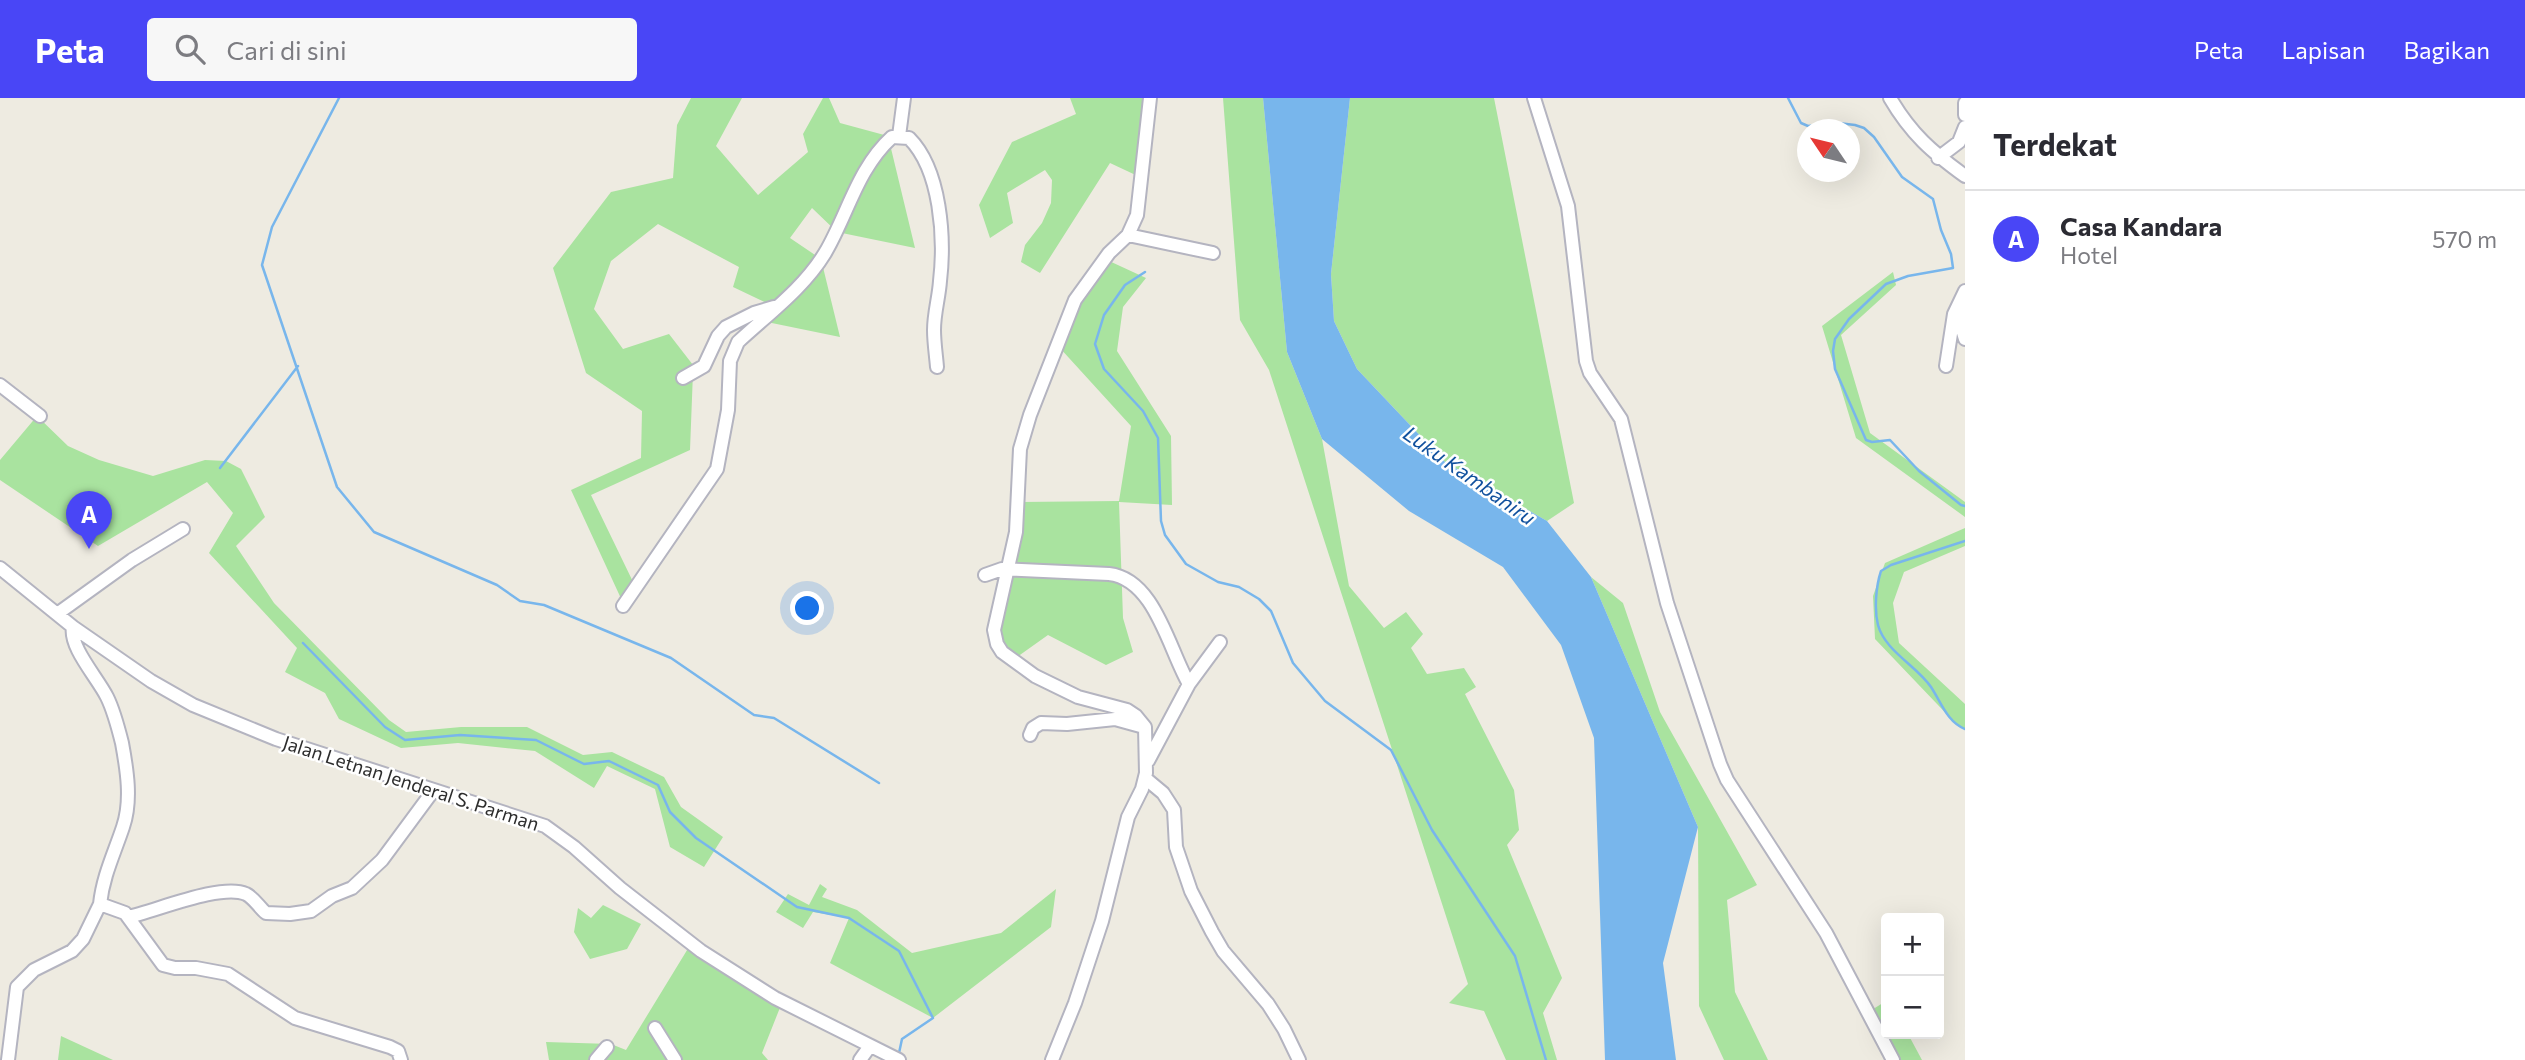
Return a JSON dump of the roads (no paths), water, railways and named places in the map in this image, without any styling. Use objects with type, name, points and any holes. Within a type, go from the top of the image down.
[{"type":"street","points":[[899,136],[904,98]]},
{"type":"street","points":[[1052,1060],[1075,1003],[1098,933],[1128,817],[1145,778],[1145,727],[1127,710],[1078,697],[1053,687],[1002,652],[994,630],[1017,522],[1020,449],[1038,390],[1059,347],[1075,300],[1109,253],[1128,235],[1137,215],[1150,98]]},
{"type":"street","points":[[1534,98],[1567,206],[1586,361],[1590,373],[1621,419],[1667,603],[1711,742],[1727,780],[1826,933],[1893,1060]]},
{"type":"street","points":[[1890,98],[1907,124],[1938,158],[1965,176]]},
{"type":"street","points":[[1965,103],[1965,115]]},
{"type":"street","points":[[1938,158],[1959,142],[1965,127]]},
{"type":"street","points":[[622,606],[717,470],[728,410],[732,352],[738,342],[801,285],[824,255],[868,163],[892,137],[909,138],[926,161],[942,227],[941,279],[934,330],[937,367]]},
{"type":"street","points":[[1128,235],[1213,253]]},
{"type":"street","points":[[1946,366],[1954,314],[1965,290]]},
{"type":"street","points":[[1965,296],[1961,326],[1965,339]]},
{"type":"street","points":[[682,378],[704,366],[718,336],[726,327],[754,313],[778,306]]},
{"type":"street","points":[[0,385],[40,416]]},
{"type":"street","points":[[57,614],[132,560],[183,529]]},
{"type":"street","name":"Jalan Letnan Jenderal S. Parman","points":[[0,568],[73,627],[151,681],[203,709],[276,739],[545,826],[701,951],[775,998],[899,1060]]},
{"type":"street","points":[[985,575],[1002,569],[1121,575],[1149,601],[1189,684]]},
{"type":"street","points":[[8,1060],[17,987],[34,970],[72,951],[83,939],[100,904],[106,870],[124,827],[128,788],[117,725],[108,699],[74,644],[73,627]]},
{"type":"street","points":[[1146,764],[1189,684],[1220,642]]},
{"type":"street","points":[[1030,735],[1036,725],[1041,723],[1068,724],[1115,719],[1145,727]]},
{"type":"street","points":[[1145,778],[1163,793],[1174,810],[1176,847],[1191,891],[1212,932],[1223,951],[1268,1004],[1299,1060]]},
{"type":"street","points":[[128,917],[204,895],[233,891],[245,893],[266,913],[274,915],[312,911],[358,883],[382,860],[433,790]]},
{"type":"street","points":[[100,904],[112,907],[128,917],[163,965],[228,974],[295,1018],[390,1047],[398,1051],[401,1060]]},
{"type":"street","points":[[655,1028],[675,1060]]},
{"type":"street","points":[[596,1060],[607,1046]]},
{"type":"street","points":[[860,1060],[870,1046]]},
{"type":"water","name":"Luku Kambaniru","points":[[1263,98],[1350,98],[1331,274],[1334,321],[1357,369],[1445,462],[1547,521],[1591,577],[1698,827],[1663,963],[1676,1060],[1605,1060],[1594,738],[1561,645],[1503,567],[1409,511],[1322,439],[1287,352]]},
{"type":"waterway","points":[[339,98],[272,227],[262,265],[337,487],[374,532],[497,585],[520,601],[544,605],[671,658],[754,715],[774,718],[879,783]]},
{"type":"waterway","points":[[1788,98],[1801,123],[1808,126],[1838,123],[1864,128],[1874,137],[1902,177],[1933,199],[1953,268],[1908,276],[1886,284],[1849,319],[1835,339],[1833,351],[1835,369],[1866,440],[1890,440],[1919,471],[1965,506]]},
{"type":"waterway","points":[[1145,272],[1125,285],[1104,315],[1095,344],[1104,369],[1143,411],[1158,438],[1161,521],[1165,535],[1186,564],[1218,582],[1239,587],[1259,599],[1271,611],[1293,663],[1325,701],[1391,750],[1432,830],[1515,956],[1546,1060]]},
{"type":"waterway","points":[[220,468],[298,366]]},
{"type":"waterway","points":[[1965,541],[1891,565],[1881,571],[1876,605],[1878,625],[1887,643],[1925,679],[1949,717],[1965,729]]},
{"type":"waterway","points":[[303,643],[385,727],[405,740],[460,735],[536,740],[584,764],[609,761],[658,785],[670,812],[696,838],[797,907],[849,918],[899,951],[933,1018],[902,1039],[899,1053]]},
{"type":"place","name":"Casa Kandara","points":[[89,549]]}]
